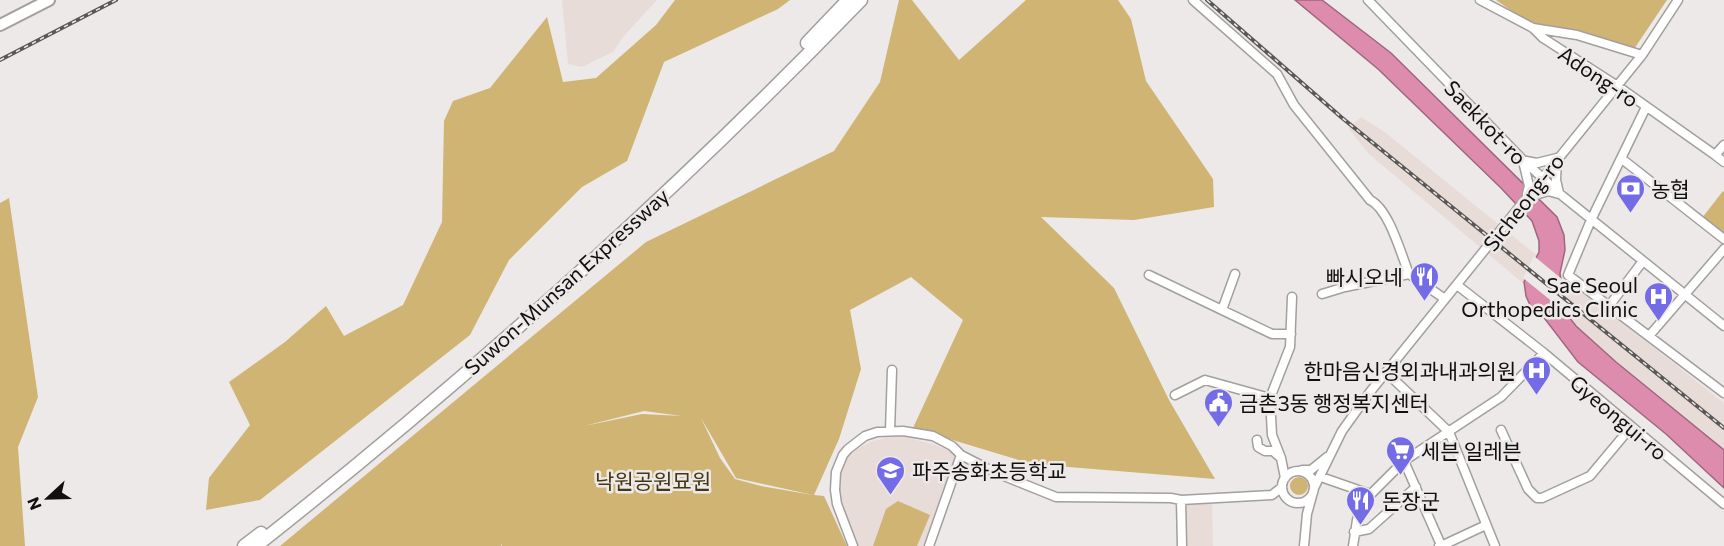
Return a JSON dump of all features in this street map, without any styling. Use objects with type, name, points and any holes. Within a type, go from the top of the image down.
[{"type":"highway","name":"Suwon-Munsan Expressway","points":[[244,546],[365,448],[514,320],[686,162],[848,0]]},
{"type":"highway","name":"Suwon-Munsan Expressway","points":[[256,546],[432,401],[612,242],[861,0]]},
{"type":"main road","points":[[0,25],[49,0]]},
{"type":"street","points":[[1193,0],[1277,74],[1294,105],[1370,200],[1377,203],[1393,233],[1409,274],[1445,299]]},
{"type":"street","name":"Saekkot-ro","points":[[1368,0],[1523,160],[1560,194],[1724,326]]},
{"type":"street","name":"Adong-ro","points":[[1480,0],[1533,28],[1543,38],[1616,85],[1724,162]]},
{"type":"street","name":"Sicheong-ro","points":[[1314,490],[1328,456],[1342,431],[1515,210],[1642,56],[1678,0]]},
{"type":"street","points":[[1533,28],[1576,35],[1642,56]]},
{"type":"street","points":[[1646,107],[1591,220],[1568,275],[1724,393]]},
{"type":"street","points":[[1715,155],[1724,145]]},
{"type":"street","points":[[1557,158],[1556,180],[1560,194],[1533,190],[1523,160],[1537,164],[1557,158]]},
{"type":"street","points":[[1622,159],[1724,240]]},
{"type":"street","points":[[1649,336],[1724,249]]},
{"type":"street","points":[[1609,306],[1643,261]]},
{"type":"street","points":[[1222,310],[1235,274]]},
{"type":"street","points":[[1322,294],[1409,274]]},
{"type":"street","points":[[1149,275],[1272,334],[1291,333]]},
{"type":"street","name":"Gyeongui-ro","points":[[1457,285],[1544,353],[1724,504]]},
{"type":"street","points":[[1292,297],[1290,347],[1270,399],[1272,435],[1281,458],[1284,487],[1291,501],[1308,500],[1314,490]]},
{"type":"street","points":[[1353,546],[1354,532],[1362,504],[1369,496],[1404,461],[1501,397],[1544,353]]},
{"type":"street","points":[[890,431],[892,370]]},
{"type":"street","points":[[1386,372],[1449,432],[1495,546]]},
{"type":"street","points":[[1174,395],[1205,380],[1270,399]]},
{"type":"street","points":[[1502,430],[1528,489],[1537,498],[1542,498],[1590,476],[1631,427]]},
{"type":"street","points":[[853,546],[837,504],[835,490],[838,464],[848,448],[865,436],[890,431],[933,436],[952,446],[961,455],[994,472],[1056,496],[1181,500],[1272,495],[1284,487],[1293,471],[1311,470],[1328,456]]},
{"type":"street","points":[[1257,440],[1258,447],[1265,451],[1273,451],[1281,458]]},
{"type":"street","points":[[929,546],[961,455]]},
{"type":"street","points":[[1404,461],[1440,546],[1486,525]]},
{"type":"street","points":[[1299,470],[1312,478],[1314,490],[1307,514],[1304,546]]},
{"type":"street","points":[[1321,477],[1367,493],[1369,496]]},
{"type":"street","points":[[1354,532],[1369,529],[1416,487]]},
{"type":"street","points":[[1181,500],[1182,546]]},
{"type":"street","points":[[1299,502],[1307,514]]},
{"type":"shaded area","points":[[562,0],[657,0],[623,37],[613,52],[582,67],[568,64]]},
{"type":"shaded area","points":[[1295,0],[1322,0],[1391,53],[1557,217],[1564,235],[1565,250],[1560,273],[1563,299],[1569,317],[1616,362],[1724,450],[1724,488],[1666,434],[1578,362],[1545,319],[1530,305],[1524,282],[1539,252],[1539,241],[1532,221],[1378,69]]},
{"type":"shaded area","points":[[1361,117],[1386,133],[1724,403],[1724,452],[1369,154],[1348,128]]},
{"type":"shaded area","name":"파주송화초등학교","points":[[905,437],[933,444],[953,452],[956,462],[923,546],[856,546],[840,504],[837,489],[839,475],[846,458],[855,450],[872,441]]},
{"type":"shaded area","points":[[1212,503],[1213,546],[1187,546],[1186,504]]},
{"type":"green space","points":[[675,0],[790,0],[778,9],[664,62],[627,161],[582,187],[509,260],[470,335],[260,500],[206,510],[209,478],[250,425],[229,382],[285,342],[326,306],[344,336],[403,305],[442,222],[444,121],[453,101],[490,88],[547,17],[563,82],[596,78],[656,25]]},
{"type":"green space","name":"낙원공원묘원","points":[[899,0],[912,0],[959,60],[1026,0],[1118,0],[1131,19],[1146,81],[1213,179],[1214,207],[1134,220],[1041,217],[1114,288],[1169,400],[1215,479],[1032,464],[913,428],[963,320],[911,277],[850,310],[861,369],[839,439],[814,495],[824,496],[847,546],[502,546],[502,544],[501,546],[280,546],[646,242],[834,151],[880,82]],"holes":[[[644,411],[682,416],[642,414],[584,426]],[[701,418],[736,478],[813,495],[735,479],[720,458]]]},
{"type":"green space","points":[[1496,0],[1667,0],[1630,55],[1589,37],[1529,23]]},
{"type":"green space","points":[[1724,192],[1724,235],[1702,218]]},
{"type":"green space","points":[[9,198],[38,397],[18,447],[25,546],[0,546],[0,203]]},
{"type":"green space","points":[[1299,477],[1305,480],[1308,486],[1305,492],[1299,495],[1293,492],[1290,486],[1293,480]]},
{"type":"green space","points":[[898,501],[930,515],[917,546],[873,546],[886,509]]},
{"type":"pier","points":[[1534,256],[1563,280],[1566,298],[1575,320],[1523,278]]},
{"type":"railway","points":[[0,60],[116,0]]},
{"type":"railway","points":[[1207,0],[1341,117],[1724,428]]},
{"type":"place","name":"농협","points":[[1630,214]]},
{"type":"place","name":"빠시오네","points":[[1424,302]]},
{"type":"place","name":"Sae Seoul Orthopedics Clinic","points":[[1659,322]]},
{"type":"place","name":"한마음신경외과내과의원","points":[[1537,396]]},
{"type":"place","name":"금촌3동 행정복지센터","points":[[1218,428]]},
{"type":"place","name":"세븐 일레븐","points":[[1400,476]]},
{"type":"place","name":"파주송화초등학교","points":[[891,496]]},
{"type":"place","name":"돈장군","points":[[1361,526]]}]
